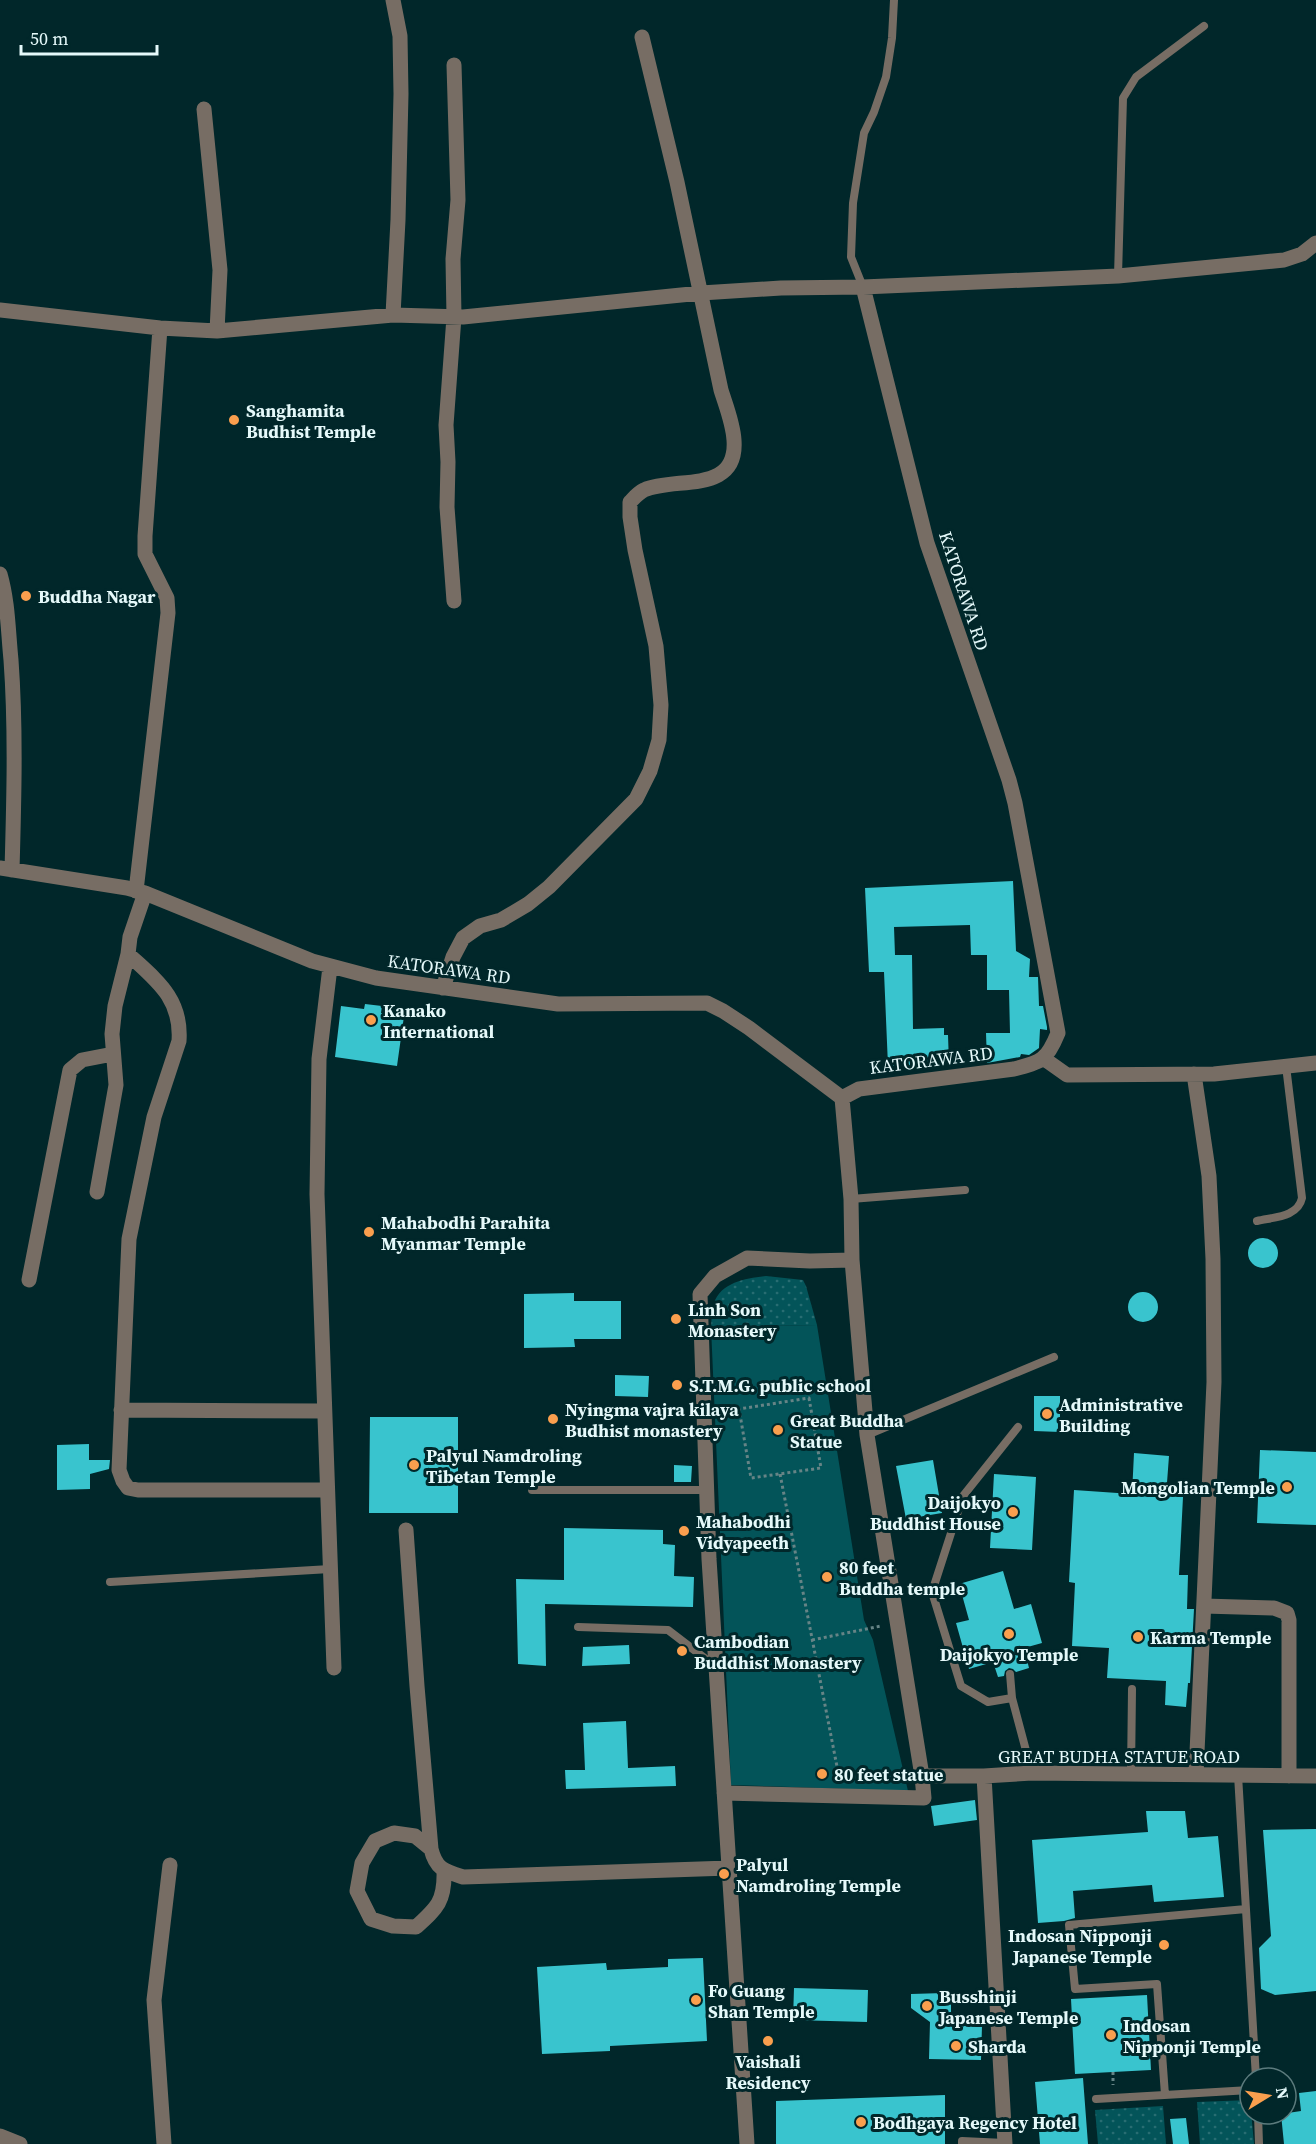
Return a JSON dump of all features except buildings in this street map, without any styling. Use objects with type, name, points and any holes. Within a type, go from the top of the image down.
[{"type":"street","points":[[393,0],[400,36],[401,94],[398,242],[393,315]]},
{"type":"street","points":[[443,988],[453,957],[463,938],[480,926],[501,920],[528,904],[549,887],[636,799],[650,771],[659,740],[661,705],[656,646],[635,550],[630,502],[642,491],[653,487],[716,478],[731,464],[734,441],[642,37]]},
{"type":"street","points":[[454,65],[458,200],[453,260],[454,317],[446,425],[447,507],[454,601]]},
{"type":"street","points":[[204,109],[220,270],[218,332]]},
{"type":"street","points":[[0,310],[160,328],[218,332],[393,315],[425,314],[454,317],[701,293],[781,288],[863,287],[1118,276],[1284,260],[1302,255],[1316,243]]},
{"type":"street","name":"KATORAWA RD","points":[[6,869],[140,892],[289,953],[330,967],[400,983],[558,1004],[706,1003],[749,1028],[842,1098],[859,1089],[1014,1069],[1038,1063],[1050,1052],[1058,1033],[1015,803],[927,543],[863,287]]},
{"type":"street","points":[[97,1192],[116,1085],[112,1034],[115,1006],[140,892],[168,613],[167,598],[149,563],[145,545],[160,328]]},
{"type":"street","points":[[0,573],[8,614],[13,699],[14,798],[6,869]]},
{"type":"street","points":[[128,954],[164,988],[176,1008],[180,1029],[179,1041],[154,1117],[129,1239],[119,1470],[123,1481],[128,1488],[150,1490],[327,1490]]},
{"type":"street","points":[[330,967],[319,1059],[316,1194],[334,1668]]},
{"type":"street","points":[[29,1280],[70,1070],[82,1060],[113,1054]]},
{"type":"street","points":[[1043,1058],[1067,1075],[1194,1074],[1316,1063]]},
{"type":"street","points":[[1194,1074],[1209,1176],[1213,1259],[1214,1382],[1196,1774]]},
{"type":"street","points":[[724,1793],[924,1798],[867,1435],[852,1260],[851,1199],[842,1098]]},
{"type":"street","points":[[747,2144],[715,1666],[706,1490],[700,1294],[715,1276],[747,1258],[852,1260]]},
{"type":"street","points":[[121,1410],[323,1411]]},
{"type":"street","points":[[406,1530],[431,1849],[434,1860],[444,1871],[463,1876],[729,1868]]},
{"type":"street","points":[[1204,1606],[1274,1608],[1287,1613],[1289,1629],[1289,1776]]},
{"type":"street","name":"GREAT BUDHA STATUE ROAD","points":[[922,1776],[1032,1773],[1316,1776]]},
{"type":"street","points":[[984,1776],[1005,2144]]},
{"type":"street","points":[[431,1849],[415,1836],[394,1833],[375,1841],[362,1863],[357,1891],[371,1919],[393,1926],[416,1927],[433,1911],[444,1891],[444,1871]]},
{"type":"street","points":[[164,2144],[154,2000],[170,1865]]},
{"type":"street","points":[[0,2136],[20,2144]]},
{"type":"lane","points":[[863,287],[851,257],[853,203],[864,133],[881,93],[888,68],[894,0]]},
{"type":"lane","points":[[1118,276],[1123,98],[1136,77],[1204,26]]},
{"type":"lane","points":[[1257,1221],[1294,1212],[1302,1198],[1286,1066]]},
{"type":"lane","points":[[851,1199],[965,1190]]},
{"type":"lane","points":[[867,1435],[1054,1357]]},
{"type":"lane","points":[[1012,1698],[988,1702],[961,1686],[932,1592],[963,1496],[1018,1427]]},
{"type":"lane","points":[[532,1490],[706,1490]]},
{"type":"lane","points":[[110,1582],[330,1569]]},
{"type":"lane","points":[[578,1627],[668,1630],[715,1666]]},
{"type":"lane","points":[[1010,1674],[1012,1698],[1032,1773]]},
{"type":"lane","points":[[1131,1774],[1132,1689]]},
{"type":"lane","points":[[1238,1775],[1255,2066]]},
{"type":"lane","points":[[1165,2095],[1157,1984],[1075,1989],[1069,1925],[1246,1909]]},
{"type":"lane","points":[[1096,2099],[1238,2091]]},
{"type":"lane","points":[[1258,2126],[1259,2144]]},
{"type":"lane","points":[[962,2144],[962,2141],[1005,2144]]},
{"type":"path","points":[[810,1398],[821,1468],[780,1474],[751,1478],[739,1409],[810,1398]]},
{"type":"path","points":[[780,1474],[843,1797]]},
{"type":"path","points":[[812,1640],[897,1623]]},
{"type":"shaded area","points":[[766,1276],[803,1280],[817,1325],[711,1327],[713,1306],[722,1290],[736,1282]]},
{"type":"shaded area","points":[[817,1325],[864,1620],[873,1640],[908,1791],[731,1785],[711,1327]]},
{"type":"shaded area","points":[[1238,2100],[1238,2126],[1252,2126],[1254,2144],[1200,2144],[1197,2102]]},
{"type":"shaded area","points":[[1163,2106],[1166,2144],[1098,2144],[1095,2110]]},
{"type":"place","name":"Sanghamita Budhist Temple","points":[[234,420]]},
{"type":"place","name":"Buddha Nagar","points":[[26,596]]},
{"type":"place","name":"Kanako International","points":[[371,1020]]},
{"type":"place","name":"Mahabodhi Parahita Myanmar Temple","points":[[369,1232]]},
{"type":"place","name":"Linh Son Monastery","points":[[676,1319]]},
{"type":"place","name":"S.T.M.G. public school","points":[[677,1385]]},
{"type":"place","name":"Administrative Building","points":[[1047,1414]]},
{"type":"place","name":"Nyingma vajra kilaya Budhist monastery","points":[[553,1419]]},
{"type":"place","name":"Great Buddha Statue","points":[[778,1430]]},
{"type":"place","name":"Palyul Namdroling Tibetan Temple","points":[[414,1465]]},
{"type":"place","name":"Mongolian Temple","points":[[1287,1487]]},
{"type":"place","name":"Daijokyo Buddhist House","points":[[1013,1512]]},
{"type":"place","name":"Mahabodhi Vidyapeeth","points":[[684,1531]]},
{"type":"place","name":"80 feet Buddha temple","points":[[827,1577]]},
{"type":"place","name":"Daijokyo Temple","points":[[1009,1634]]},
{"type":"place","name":"Karma Temple","points":[[1138,1637]]},
{"type":"place","name":"Cambodian Buddhist Monastery","points":[[682,1651]]},
{"type":"place","name":"80 feet statue","points":[[822,1774]]},
{"type":"place","name":"Palyul Namdroling Temple","points":[[724,1874]]},
{"type":"place","name":"Indosan Nipponji Japanese Temple","points":[[1164,1945]]},
{"type":"place","name":"Fo Guang Shan Temple","points":[[696,2000]]},
{"type":"place","name":"Busshinji Japanese Temple","points":[[927,2006]]},
{"type":"place","name":"Indosan Nipponji Temple","points":[[1111,2035]]},
{"type":"place","name":"Vaishali Residency","points":[[768,2041]]},
{"type":"place","name":"Sharda","points":[[956,2046]]},
{"type":"place","name":"Bodhgaya Regency Hotel","points":[[861,2122]]}]
